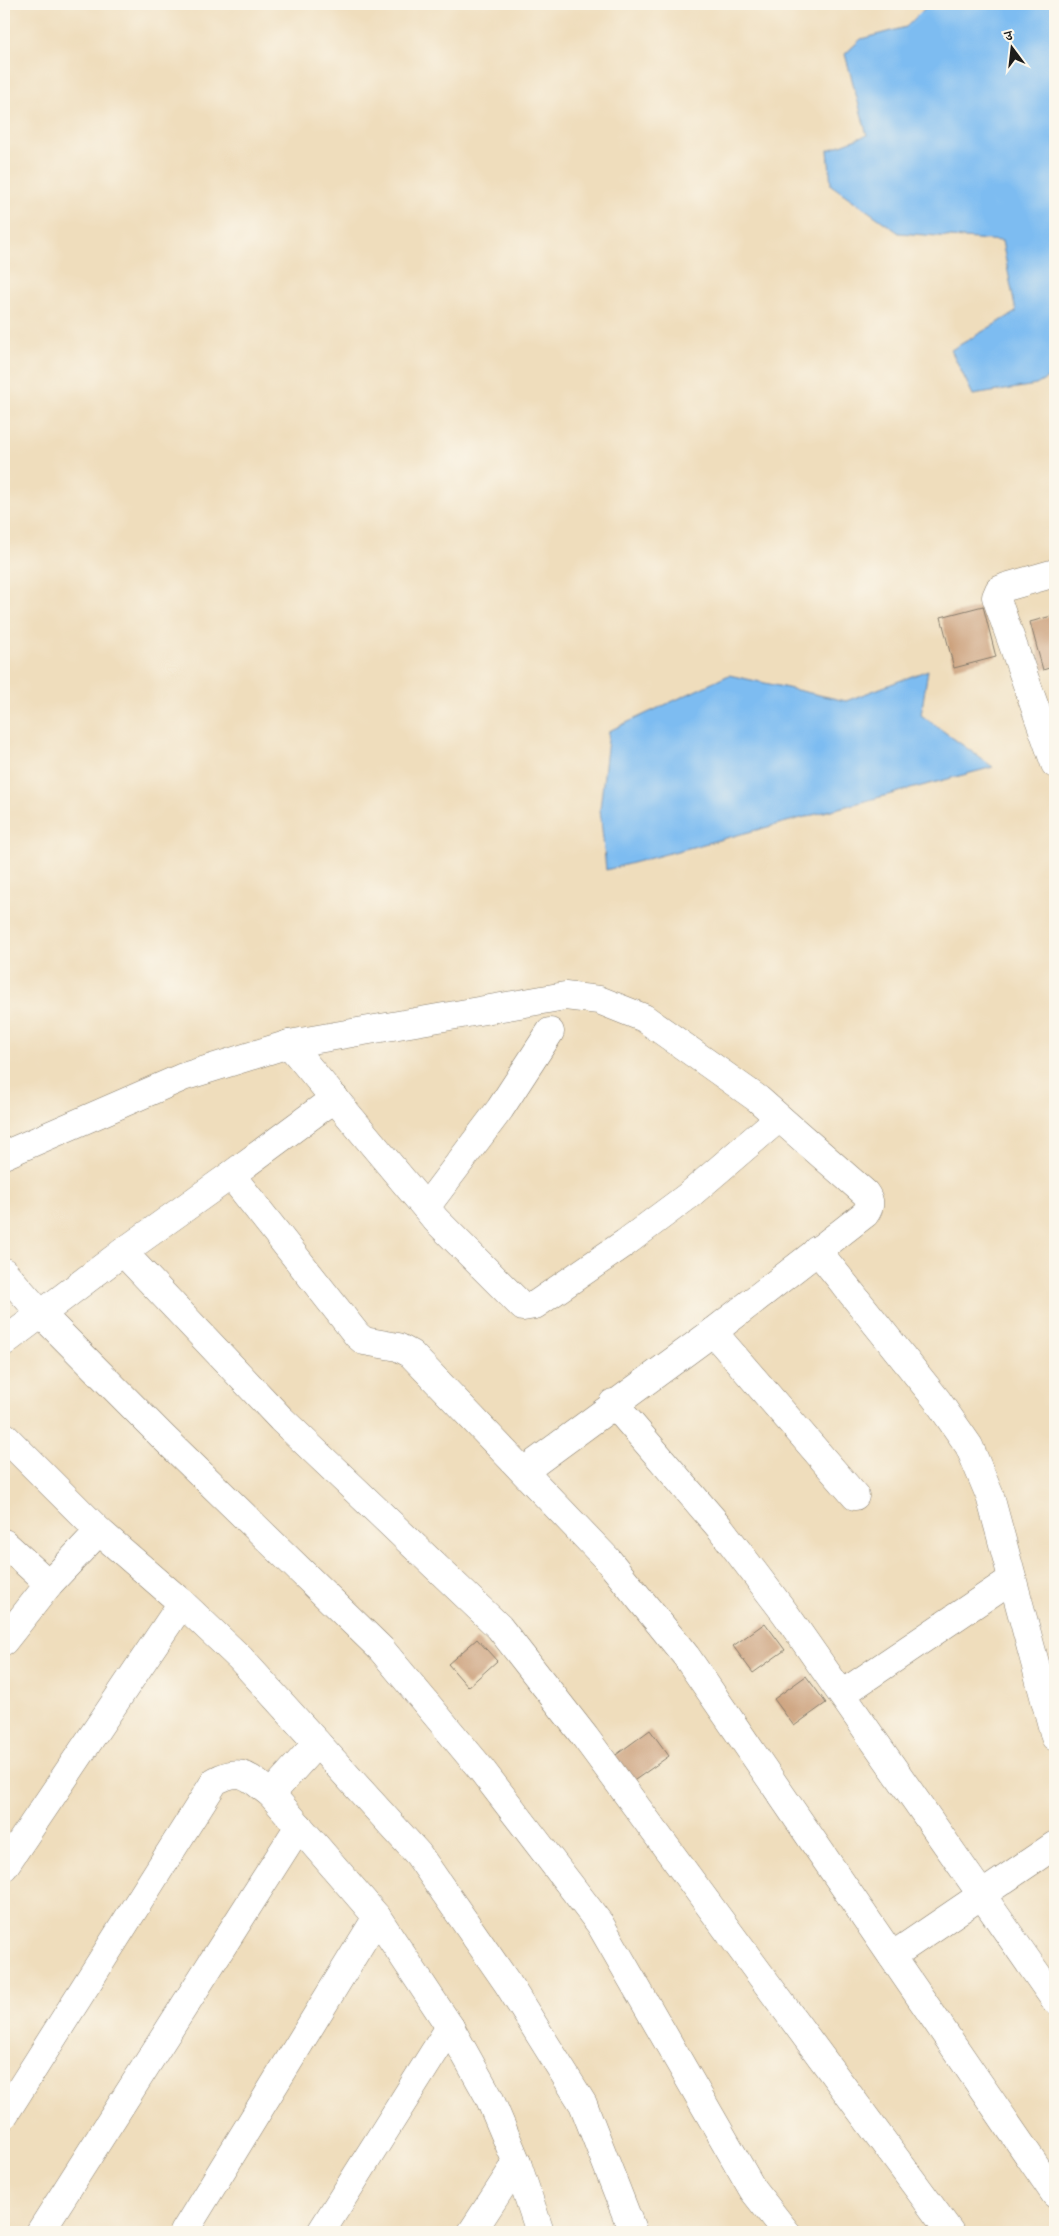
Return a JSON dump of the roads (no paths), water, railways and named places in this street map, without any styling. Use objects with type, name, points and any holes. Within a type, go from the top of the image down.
[{"type":"street","points":[[1055,573],[1006,587],[999,590],[996,597],[1055,764]]},
{"type":"street","points":[[4,1155],[184,1077],[289,1044],[565,996],[599,1000],[644,1018],[758,1099],[865,1194],[870,1200],[869,1208],[865,1214],[816,1250],[713,1332],[613,1403],[524,1470]]},
{"type":"street","points":[[426,1207],[500,1109],[550,1032]]},
{"type":"street","points":[[289,1044],[436,1220],[522,1307],[536,1305],[625,1244],[688,1196],[779,1118]]},
{"type":"street","points":[[4,1342],[335,1098]]},
{"type":"street","points":[[232,1175],[356,1335],[364,1341],[398,1347],[411,1354],[608,1560],[686,1656],[892,1956],[1051,2178]]},
{"type":"street","points":[[816,1250],[937,1400],[969,1446],[990,1496],[1055,1737]]},
{"type":"street","points":[[124,1252],[281,1419],[499,1627],[586,1737],[950,2232]]},
{"type":"street","points":[[4,1272],[41,1314],[381,1649],[481,1769],[600,1924],[753,2190],[786,2232]]},
{"type":"street","points":[[713,1332],[855,1496]]},
{"type":"street","points":[[613,1403],[720,1529],[785,1613],[1055,2000]]},
{"type":"street","points":[[4,1436],[99,1531],[182,1603],[240,1658],[418,1854],[508,1984],[583,2104],[633,2232]]},
{"type":"street","points":[[5,1638],[49,1584],[99,1531]]},
{"type":"street","points":[[4,1543],[49,1584]]},
{"type":"street","points":[[842,1694],[1012,1579]]},
{"type":"street","points":[[4,1868],[182,1603]]},
{"type":"street","points":[[272,1794],[317,1743]]},
{"type":"street","points":[[4,2116],[215,1781],[227,1775],[243,1774],[272,1794],[377,1917],[450,2027],[489,2097],[517,2163],[540,2232]]},
{"type":"street","points":[[40,2232],[299,1826]]},
{"type":"street","points":[[892,1956],[1055,1845]]},
{"type":"street","points":[[184,2232],[377,1917]]},
{"type":"street","points":[[321,2232],[450,2027]]},
{"type":"street","points":[[472,2232],[517,2163]]},
{"type":"water","points":[[929,4],[1055,4],[1055,374],[1036,385],[973,395],[951,350],[1016,312],[1002,241],[899,233],[831,185],[828,150],[867,135],[845,54],[861,39],[906,27]]},
{"type":"water","points":[[928,670],[921,715],[993,767],[606,870],[600,809],[609,731],[729,675],[846,701]]}]
